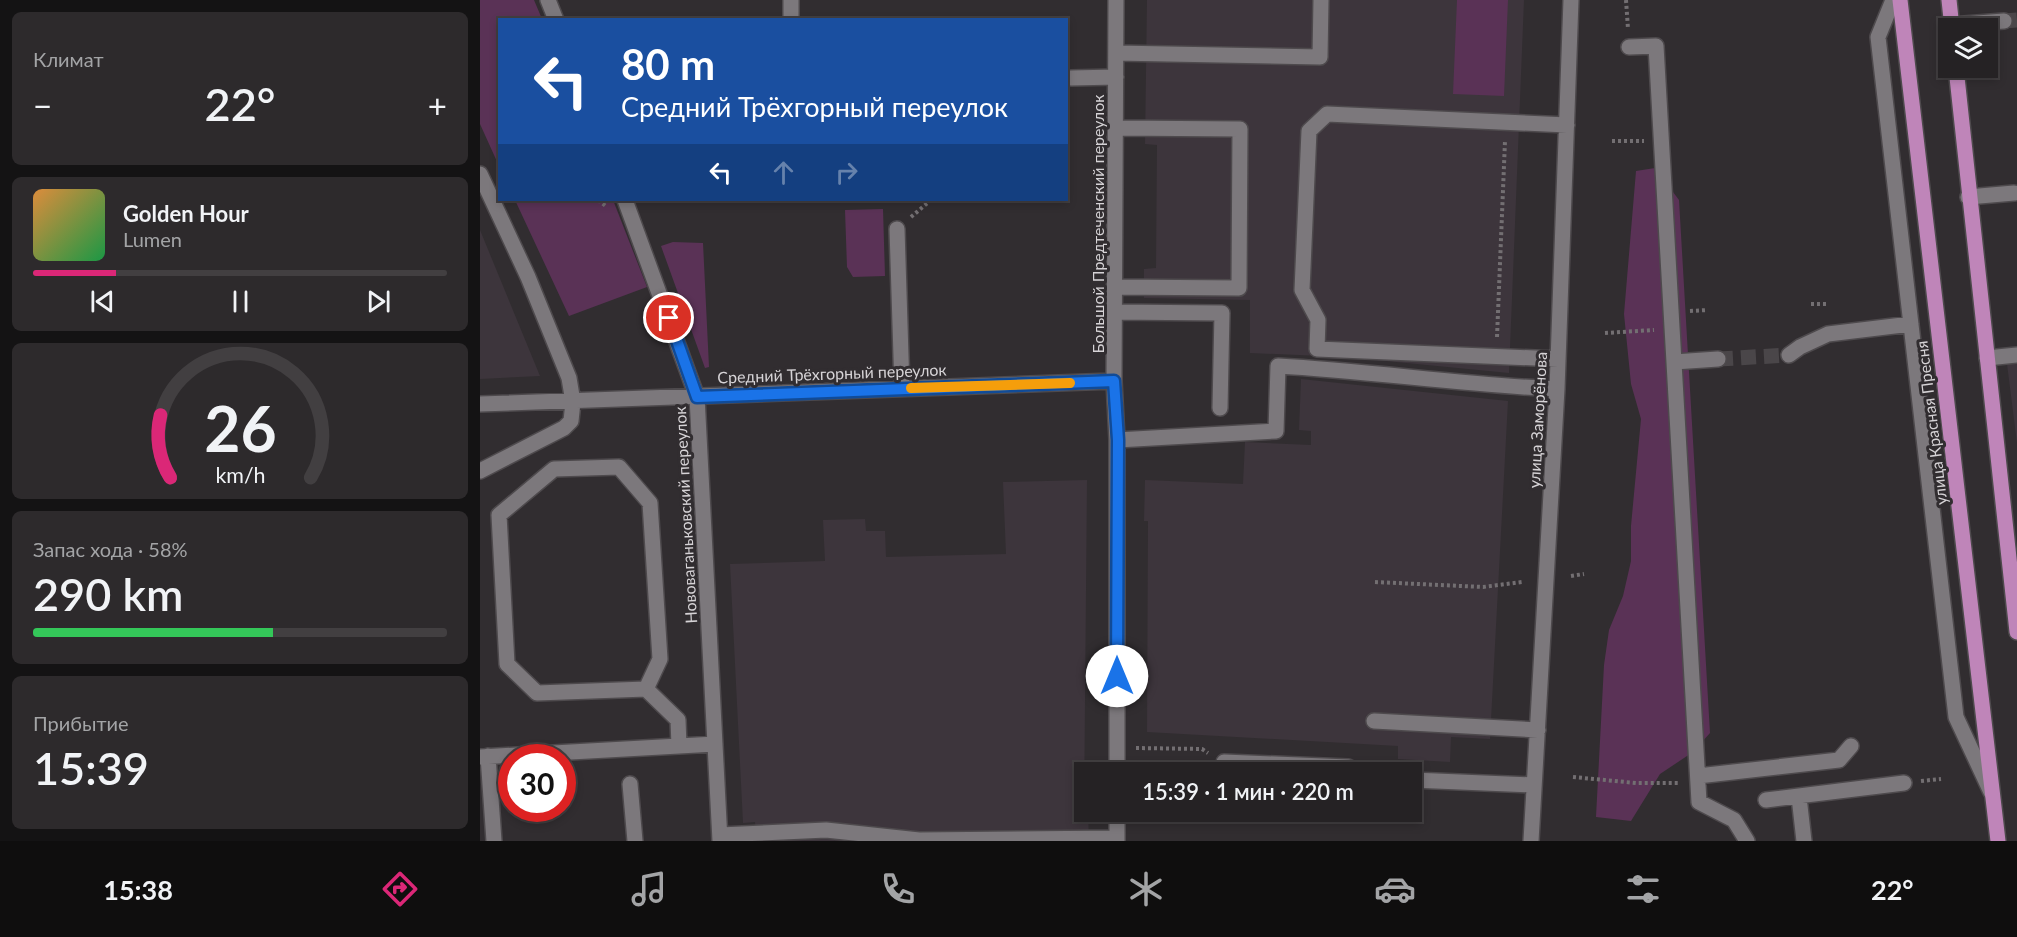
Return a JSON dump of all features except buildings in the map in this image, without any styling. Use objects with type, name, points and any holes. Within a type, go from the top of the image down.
[{"type":"main road","name":"улица Красная Пресня","points":[[1900,0],[1998,841]]},
{"type":"main road","points":[[1949,0],[1951,18]]},
{"type":"main road","points":[[1957,78],[1968,197],[2017,632]]},
{"type":"street","points":[[548,0],[555,18]]},
{"type":"street","points":[[791,0],[791,18]]},
{"type":"street","name":"Большой Предтеченский переулок","points":[[1116,0],[1114,381],[1118,440],[1117,762]]},
{"type":"street","points":[[1116,53],[1320,57],[1321,0]]},
{"type":"street","name":"улица Заморёнова","points":[[1531,841],[1557,389],[1571,0]]},
{"type":"street","points":[[1893,0],[1878,37],[1956,717],[1991,794]]},
{"type":"street","points":[[1998,22],[2004,21]]},
{"type":"street","points":[[1629,47],[1656,46],[1699,802],[1734,820],[1747,841]]},
{"type":"street","points":[[1071,78],[1116,77]]},
{"type":"street","points":[[1558,359],[1317,349],[1318,320],[1302,290],[1309,130],[1327,114],[1567,125]]},
{"type":"street","points":[[1115,287],[1239,288],[1240,129],[1117,128]]},
{"type":"street","points":[[480,174],[528,277],[569,378],[573,402],[571,421],[564,428],[480,471]]},
{"type":"street","points":[[1968,197],[2014,193]]},
{"type":"street","name":"Нововаганьковский переулок","points":[[625,201],[697,397],[720,838]]},
{"type":"street","points":[[897,229],[902,388]]},
{"type":"street","points":[[1114,312],[1222,314],[1220,408]]},
{"type":"street","points":[[1789,355],[1800,347],[1828,334],[1911,324]]},
{"type":"street","points":[[1987,358],[2017,355]]},
{"type":"street","points":[[1674,362],[1718,359]]},
{"type":"street","points":[[1118,440],[1276,431],[1278,366],[1343,369],[1522,388],[1557,389]]},
{"type":"street","name":"Средний Трёхгорный переулок","points":[[480,404],[1114,381]]},
{"type":"street","points":[[646,689],[660,659],[650,503],[619,467],[554,469],[499,515],[507,664],[537,693],[646,689],[678,720],[680,746]]},
{"type":"street","points":[[1374,721],[1538,730]]},
{"type":"street","points":[[494,841],[484,756],[715,744]]},
{"type":"street","points":[[1698,777],[1839,760],[1851,746]]},
{"type":"street","points":[[1422,780],[1534,784]]},
{"type":"street","points":[[1766,800],[1904,783]]},
{"type":"street","points":[[630,784],[635,841]]},
{"type":"street","points":[[1799,796],[1804,841]]},
{"type":"street","points":[[720,838],[826,830],[919,840],[1117,839],[1117,822]]},
{"type":"path","points":[[1626,0],[1629,47]]},
{"type":"path","points":[[1496,356],[1506,122]]},
{"type":"path","points":[[1612,141],[1643,141]]},
{"type":"path","points":[[897,229],[930,201]]},
{"type":"path","points":[[1811,304],[1826,304]]},
{"type":"path","points":[[1605,333],[1647,331]]},
{"type":"path","points":[[1570,576],[1584,574]]},
{"type":"path","points":[[1375,582],[1483,586],[1522,582]]},
{"type":"path","points":[[1135,748],[1202,749],[1224,762]]},
{"type":"path","points":[[1574,777],[1671,784]]},
{"type":"shaded area","points":[[480,0],[534,0],[542,18],[498,18],[498,164],[480,124]]},
{"type":"shaded area","points":[[1147,0],[1524,0],[1509,373],[1345,357],[1250,353],[1250,300],[1144,298],[1144,269],[1156,268],[1157,145],[1145,144]]},
{"type":"shaded area","points":[[1457,0],[1508,0],[1504,96],[1453,94]]},
{"type":"shaded area","points":[[1655,168],[1679,200],[1710,733],[1693,752],[1660,774],[1631,821],[1596,817],[1604,665],[1609,630],[1623,596],[1631,561],[1631,526],[1641,419],[1631,384],[1624,314],[1636,171]]},
{"type":"shaded area","points":[[515,201],[613,201],[647,287],[569,316]]},
{"type":"shaded area","points":[[883,209],[885,276],[853,277],[847,267],[845,210]]},
{"type":"shaded area","points":[[480,230],[540,376],[480,379]]},
{"type":"shaded area","points":[[673,242],[703,243],[709,367],[705,368],[661,246]]},
{"type":"shaded area","points":[[2017,363],[2017,443],[2007,364]]},
{"type":"shaded area","points":[[1301,379],[1508,401],[1490,739],[1451,737],[1450,762],[1398,759],[1398,746],[1147,732],[1148,521],[1144,521],[1145,480],[1243,484],[1245,442],[1311,445],[1311,431],[1299,430]]},
{"type":"shaded area","points":[[1087,480],[1084,762],[1074,762],[1074,822],[1088,822],[1089,841],[756,841],[755,822],[743,823],[730,564],[825,561],[823,520],[865,519],[866,531],[885,531],[886,557],[1006,554],[1003,482]]},
{"type":"tunnel","points":[[2004,21],[2017,20]]},
{"type":"tunnel","points":[[1718,359],[1789,355]]},
{"type":"slow traffic","points":[[911,388],[1070,383]]},
{"type":"route","points":[[669,318],[697,397],[1114,381],[1118,440],[1117,676]]}]
